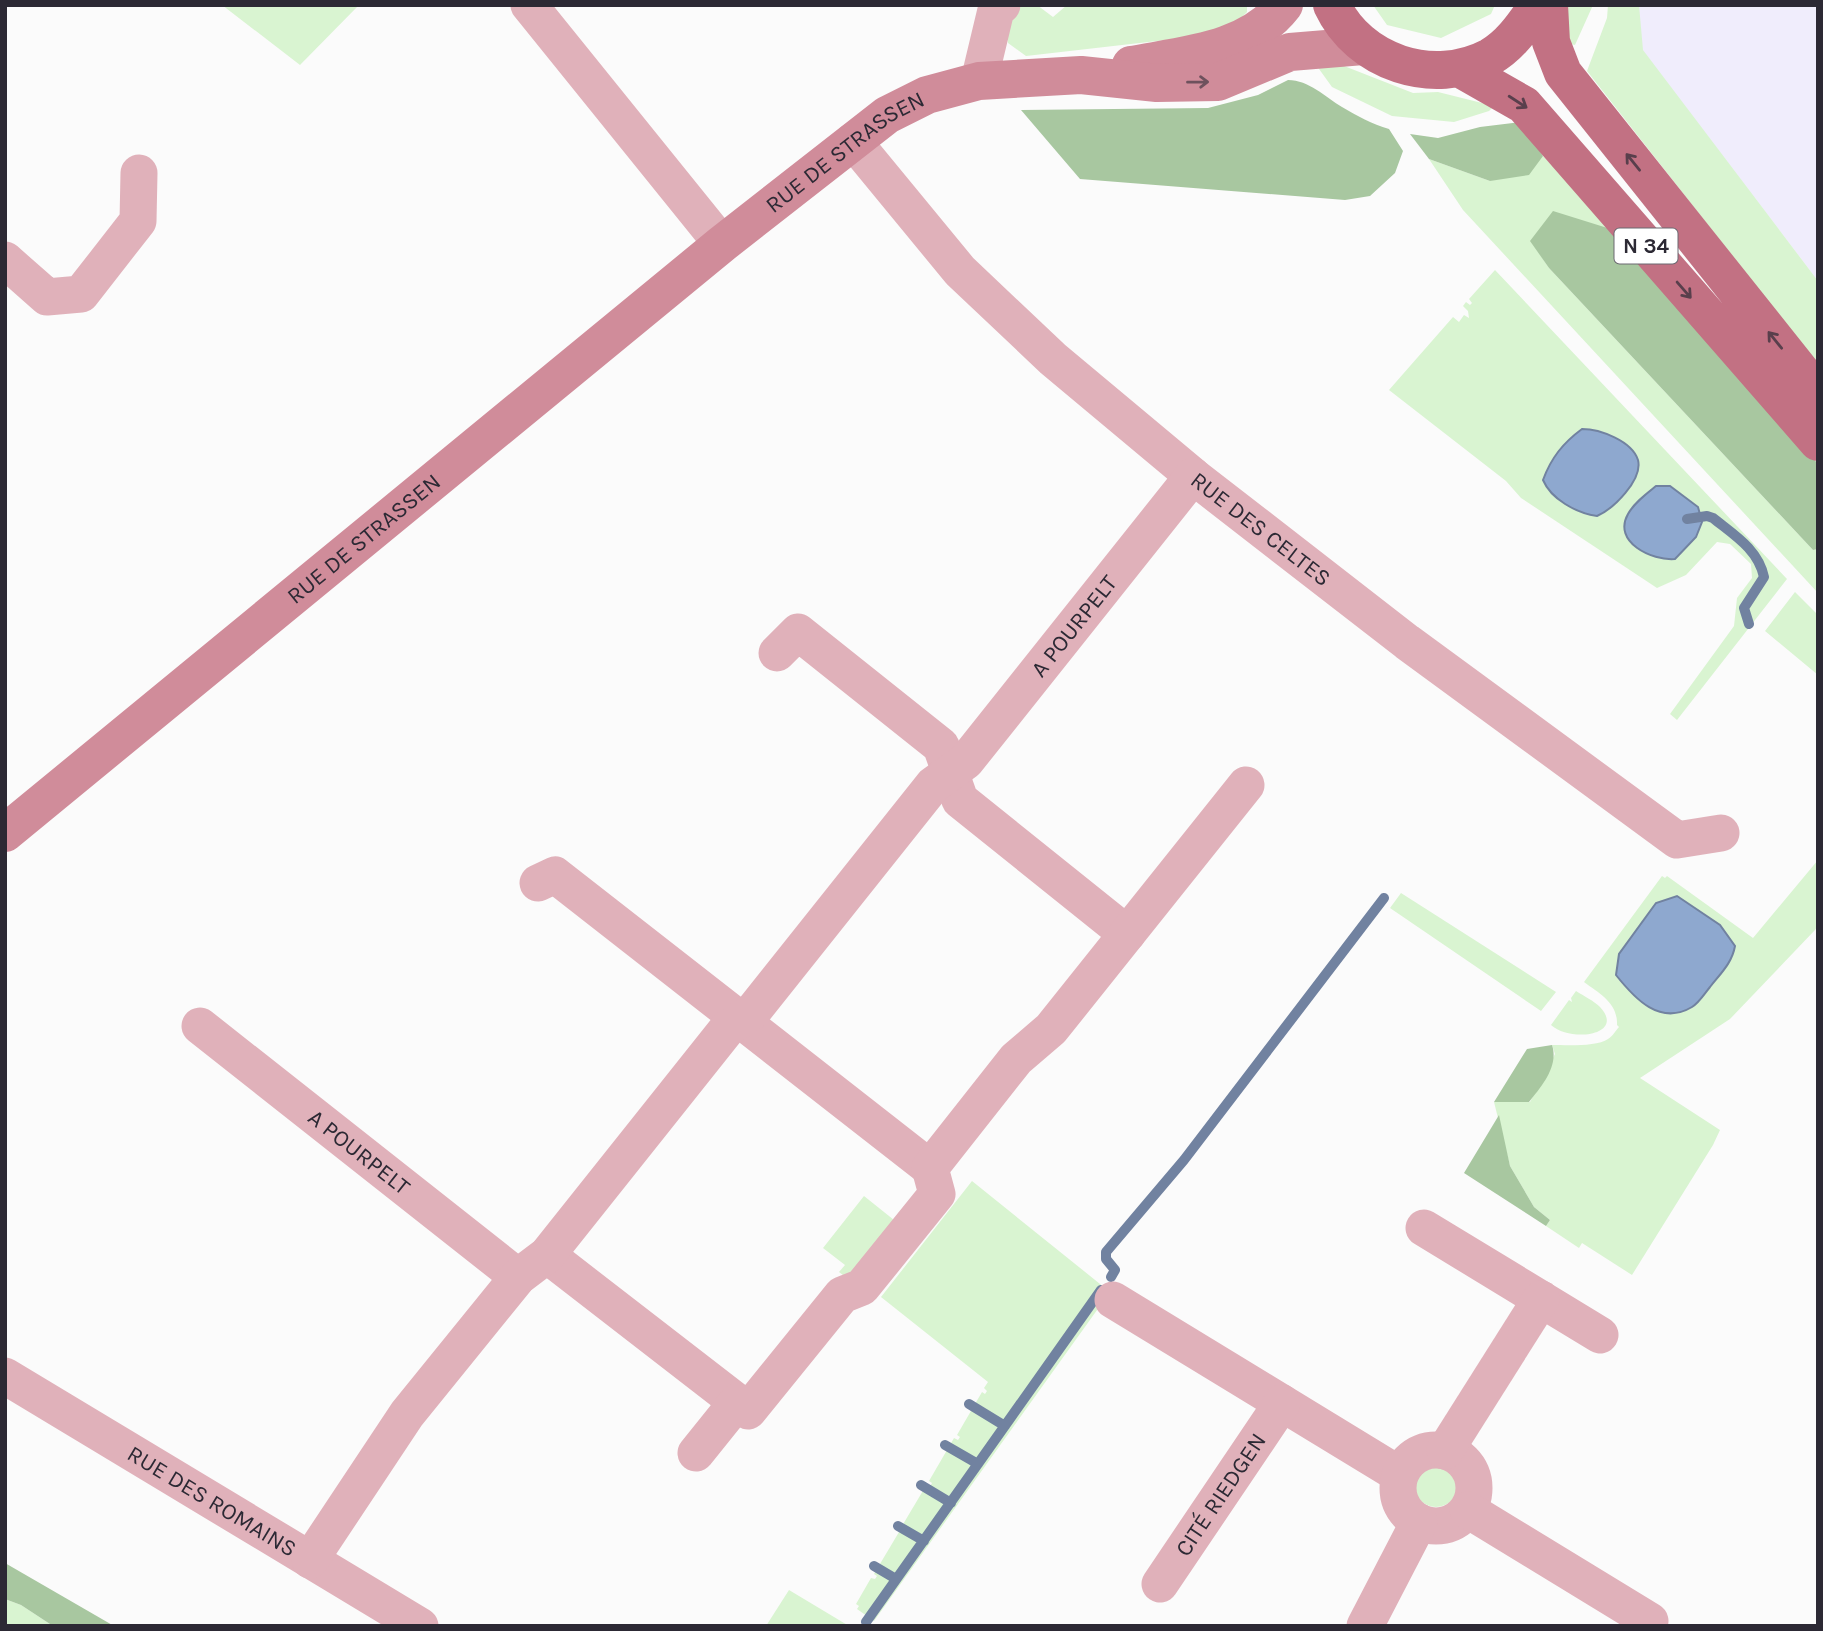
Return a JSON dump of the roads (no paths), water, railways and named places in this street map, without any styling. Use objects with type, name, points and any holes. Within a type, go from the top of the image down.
[{"type":"main road","name":"RUE DE STRASSEN","points":[[5,833],[722,244],[887,115],[928,95],[979,81],[1081,75],[1227,46],[1273,20],[1284,5]]},
{"type":"main road","points":[[1332,5],[1339,19],[1363,46],[1390,62],[1426,71],[1459,68],[1490,56],[1518,35],[1538,5]]},
{"type":"main road","name":"N 34","points":[[1549,5],[1552,42],[1563,73],[1818,393]]},
{"type":"main road","name":"RUE DE STRASSEN","points":[[1081,75],[1157,83],[1218,82],[1290,52],[1363,46]]},
{"type":"main road","name":"N 34","points":[[1459,68],[1524,104],[1818,442]]},
{"type":"street","points":[[529,5],[722,244]]},
{"type":"street","points":[[979,81],[996,10],[1002,5]]},
{"type":"street","name":"RUE DES CELTES","points":[[853,141],[960,271],[1053,359],[1193,476],[1407,642],[1677,840],[1721,833]]},
{"type":"street","points":[[5,260],[47,298],[81,294],[138,221],[139,173]]},
{"type":"street","name":"A POURPELT","points":[[310,1560],[407,1414],[518,1278],[547,1255],[727,1029],[753,1012],[933,785],[966,761],[1193,476]]},
{"type":"street","points":[[777,653],[798,632],[941,746],[960,800],[1127,934]]},
{"type":"street","points":[[930,1168],[1016,1059],[1051,1029],[1246,785]]},
{"type":"street","points":[[538,883],[555,875],[930,1168],[937,1194],[862,1287],[842,1295],[748,1411],[547,1255]]},
{"type":"street","name":"A POURPELT","points":[[200,1026],[518,1278]]},
{"type":"street","points":[[1424,1228],[1600,1335]]},
{"type":"street","points":[[1445,1451],[1541,1299]]},
{"type":"street","points":[[1112,1300],[1400,1475]]},
{"type":"street","name":"RUE DES ROMAINS","points":[[5,1376],[420,1626]]},
{"type":"street","points":[[695,1453],[737,1402]]},
{"type":"street","name":"CITÉ RIEDGEN","points":[[1160,1584],[1282,1403]]},
{"type":"street","points":[[1434,1450],[1445,1451],[1456,1456],[1472,1474],[1473,1499],[1461,1518],[1440,1526],[1419,1522],[1402,1507],[1399,1497],[1400,1475],[1413,1457],[1434,1450]]},
{"type":"street","points":[[1468,1510],[1650,1621]]},
{"type":"street","points":[[1365,1626],[1419,1522]]},
{"type":"water","points":[[1582,429],[1615,437],[1635,453],[1638,460],[1636,476],[1631,485],[1611,507],[1597,516],[1565,504],[1552,493],[1543,480],[1558,452]]},
{"type":"water","points":[[1656,486],[1670,486],[1698,507],[1702,522],[1696,537],[1675,559],[1646,553],[1637,548],[1625,533],[1624,524],[1628,514],[1640,499]]},
{"type":"water","points":[[1677,896],[1720,925],[1735,946],[1726,968],[1697,1003],[1680,1012],[1659,1012],[1640,1001],[1616,975],[1619,954],[1656,903]]},
{"type":"waterway","points":[[1687,519],[1707,516],[1713,518],[1744,543],[1756,558],[1764,577],[1744,608],[1749,624]]},
{"type":"waterway","points":[[1111,1277],[1115,1270],[1106,1259],[1106,1252],[1184,1160],[1384,898]]},
{"type":"waterway","points":[[866,1622],[1101,1290]]},
{"type":"waterway","points":[[969,1404],[1005,1426]]},
{"type":"waterway","points":[[945,1445],[978,1464]]},
{"type":"waterway","points":[[921,1485],[951,1503]]},
{"type":"waterway","points":[[898,1526],[924,1541]]},
{"type":"waterway","points":[[874,1566],[896,1579]]}]
